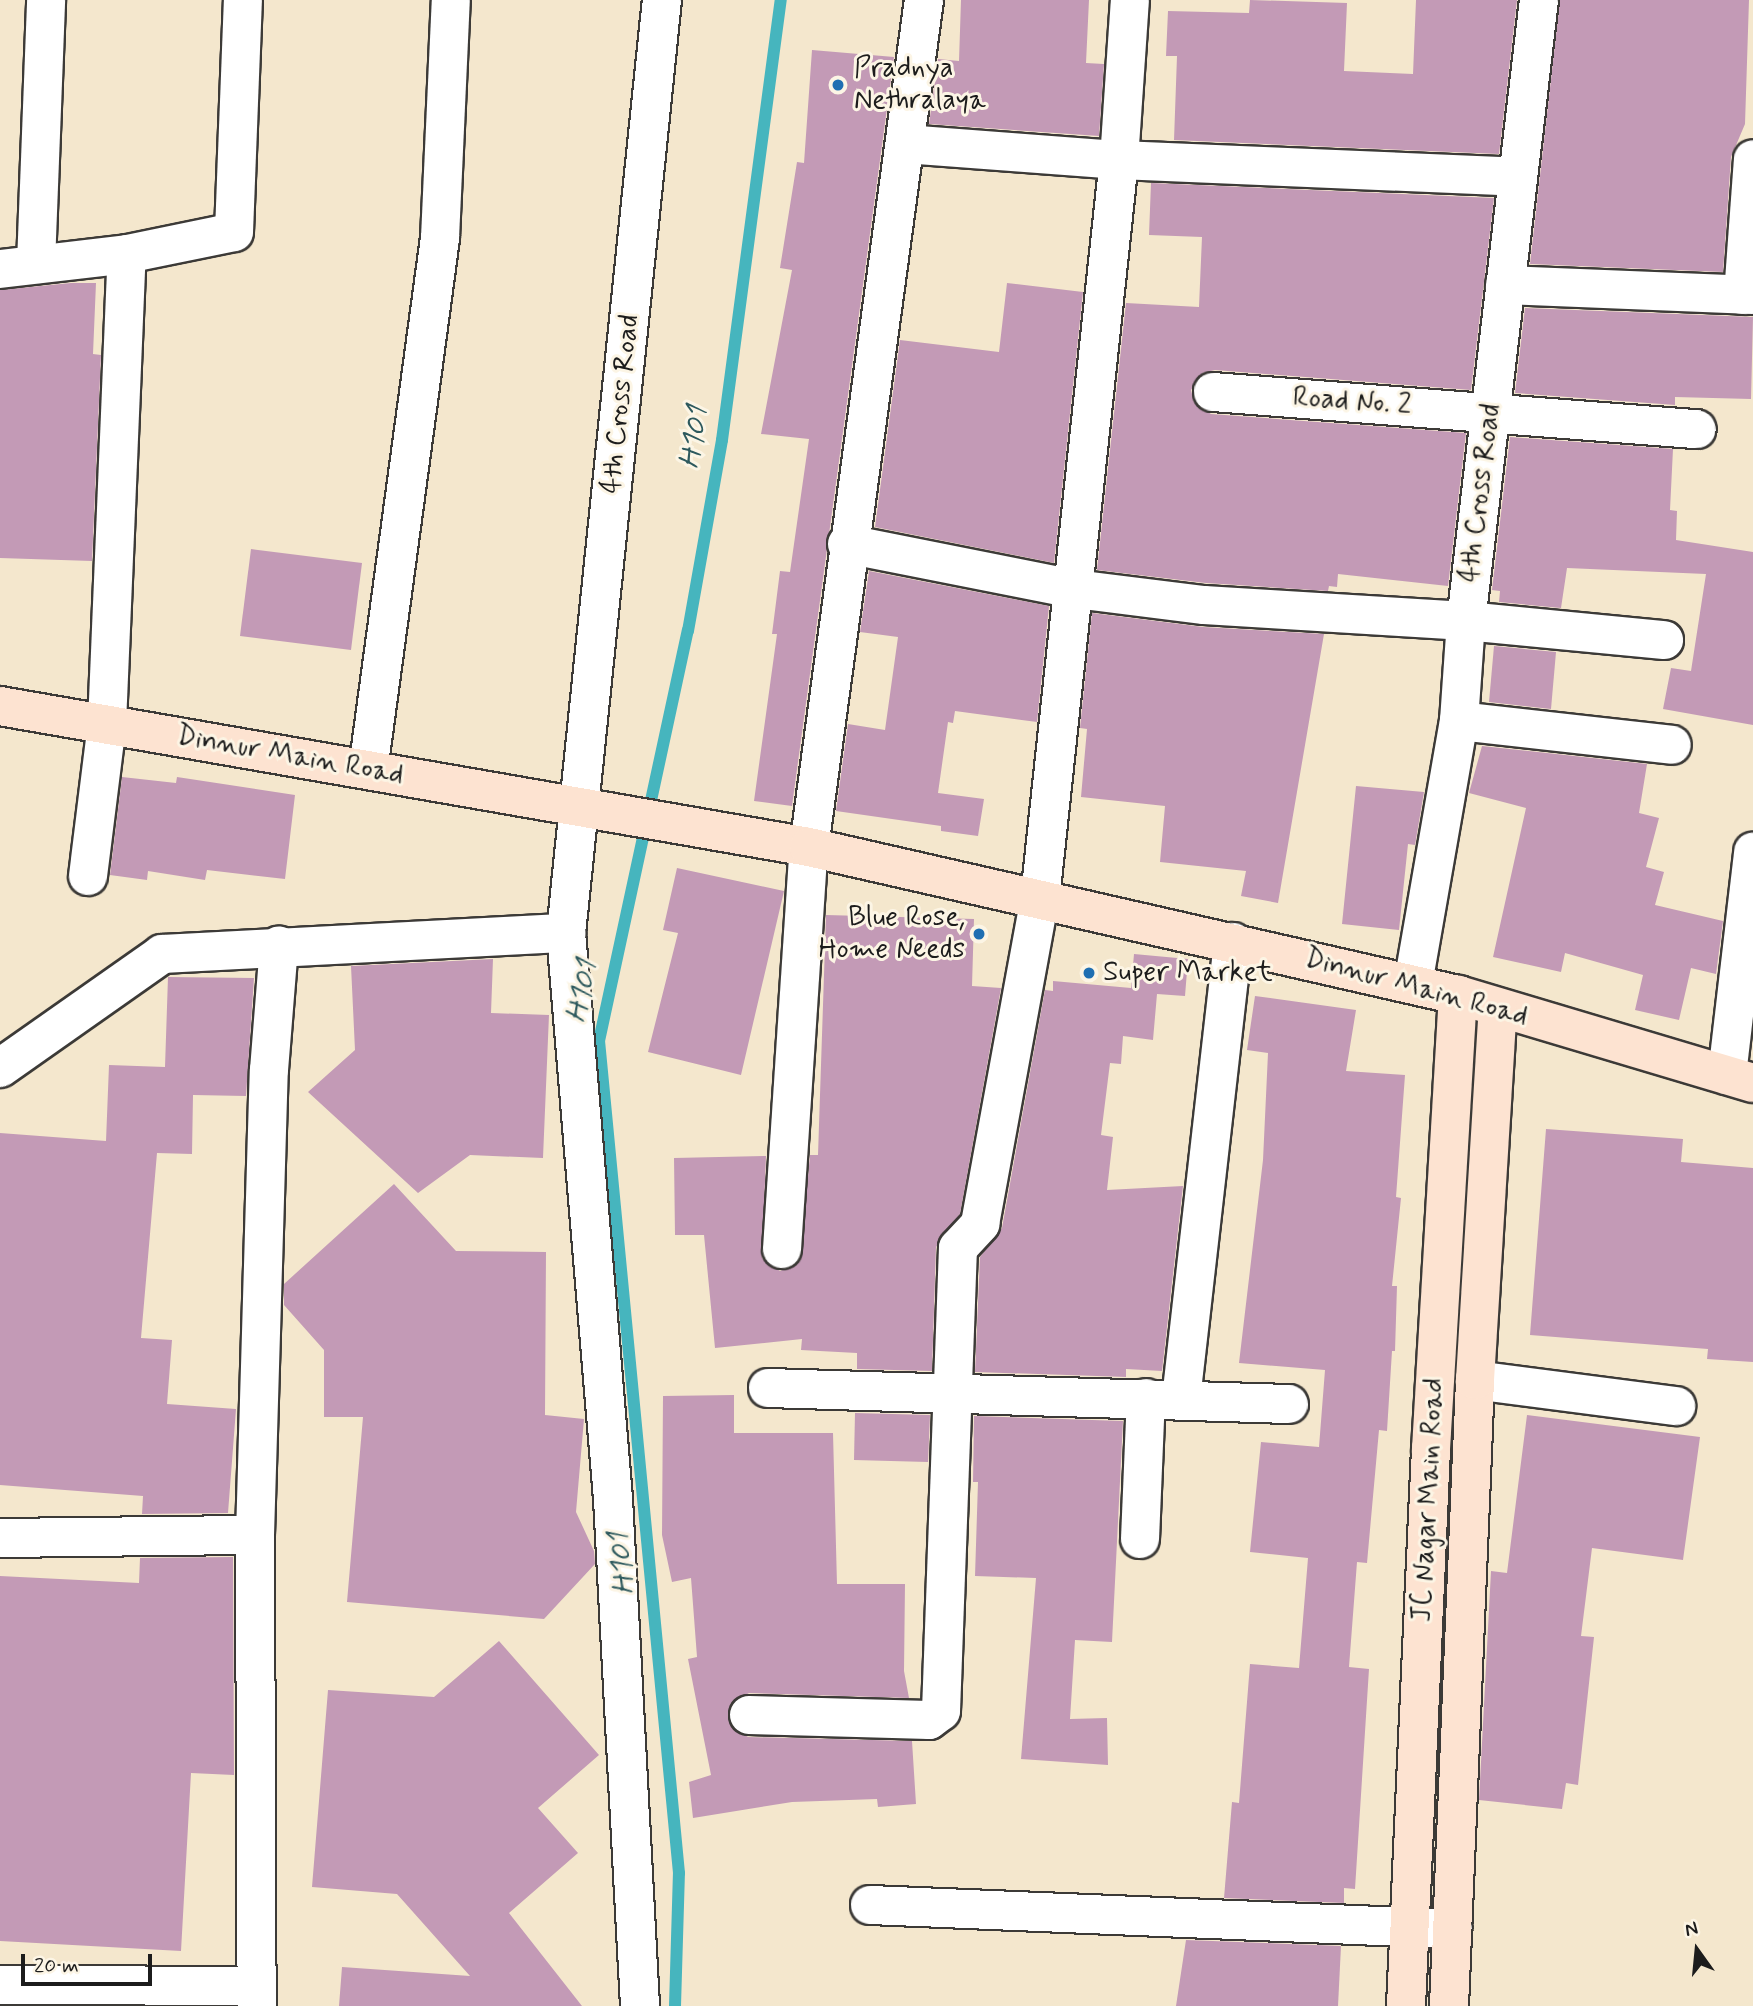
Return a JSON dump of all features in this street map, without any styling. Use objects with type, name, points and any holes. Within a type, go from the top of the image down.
[{"type":"main road","name":"Dinnur Main Road","points":[[0,706],[809,847],[1458,995],[1740,1079]]},
{"type":"main road","name":"JC Nagar Main Road","points":[[1406,2006],[1425,1582],[1458,995]]},
{"type":"main road","name":"JC Nagar Main Road","points":[[1449,2006],[1475,1380],[1498,1008]]},
{"type":"main road","points":[[1425,1582],[1467,1586]]},
{"type":"street","points":[[46,0],[18,266],[127,254],[234,232],[243,0]]},
{"type":"street","points":[[368,770],[440,238],[451,0]]},
{"type":"street","name":"4th Cross Road","points":[[640,2006],[613,1499],[566,933],[662,0]]},
{"type":"street","points":[[782,1249],[809,847],[848,544],[924,0]]},
{"type":"street","points":[[749,1715],[929,1720],[941,1710],[958,1248],[980,1224],[1040,898],[1119,160],[1130,0]]},
{"type":"street","name":"4th Cross Road","points":[[1413,984],[1459,721],[1466,621],[1539,0]]},
{"type":"street","points":[[905,144],[1119,160],[1518,177]]},
{"type":"street","points":[[1505,285],[1748,295],[1753,159]]},
{"type":"street","points":[[88,876],[107,724],[127,254]]},
{"type":"street","name":"Road No. 2","points":[[1213,392],[1696,429]]},
{"type":"street","points":[[848,544],[1075,589],[1204,605],[1466,621],[1664,640]]},
{"type":"street","points":[[1459,721],[1672,745]]},
{"type":"street","points":[[1740,1079],[1753,852]]},
{"type":"street","points":[[0,1068],[162,954],[279,945],[566,933]]},
{"type":"street","points":[[1140,1539],[1233,942]]},
{"type":"street","points":[[0,1985],[256,1996],[255,1535],[269,1070],[279,945]]},
{"type":"street","points":[[1475,1380],[1676,1406]]},
{"type":"street","points":[[768,1388],[1289,1405]]},
{"type":"street","points":[[0,1538],[255,1535]]},
{"type":"street","points":[[870,1905],[1453,1929]]},
{"type":"building","points":[[961,0],[1089,0],[1086,63],[1104,64],[1099,136],[929,124],[938,59],[959,61]]},
{"type":"building","points":[[1250,0],[1347,3],[1344,71],[1413,74],[1416,0],[1517,0],[1499,154],[1174,140],[1177,56],[1166,56],[1168,11],[1249,13]]},
{"type":"building","points":[[1560,0],[1749,0],[1745,124],[1731,157],[1723,272],[1530,264]]},
{"type":"building","points":[[812,50],[894,57],[792,806],[754,801],[777,634],[772,634],[780,571],[790,572],[809,439],[761,434],[792,270],[780,268],[797,162],[804,163]]},
{"type":"building","points":[[1151,183],[1494,198],[1471,390],[1215,370],[1203,373],[1191,390],[1194,402],[1211,414],[1466,433],[1448,586],[1338,574],[1337,587],[1329,586],[1328,591],[1206,583],[1097,570],[1126,303],[1199,307],[1202,237],[1149,235]]},
{"type":"building","points":[[96,283],[93,354],[101,355],[92,561],[0,558],[0,290]]},
{"type":"building","points":[[1007,283],[1083,292],[1054,563],[875,527],[900,340],[999,352]]},
{"type":"building","points":[[1525,308],[1753,317],[1751,399],[1675,397],[1675,405],[1515,393]]},
{"type":"building","points":[[1510,437],[1673,449],[1670,510],[1677,511],[1676,540],[1753,552],[1753,725],[1663,709],[1671,668],[1691,671],[1706,574],[1567,568],[1561,608],[1499,602],[1500,591],[1492,590]]},
{"type":"building","points":[[251,549],[362,563],[351,650],[240,636]]},
{"type":"building","points":[[869,571],[1049,606],[1037,722],[955,711],[953,723],[948,722],[938,793],[984,799],[978,836],[941,831],[941,826],[836,811],[848,724],[885,730],[898,637],[860,632]]},
{"type":"building","points":[[1092,613],[1203,627],[1324,634],[1278,903],[1241,896],[1246,871],[1160,862],[1165,806],[1081,797],[1087,729],[1080,728]]},
{"type":"building","points":[[1494,646],[1556,652],[1551,709],[1489,702]]},
{"type":"building","points":[[1482,746],[1647,764],[1639,813],[1659,818],[1646,867],[1664,872],[1655,905],[1723,921],[1716,974],[1691,968],[1679,1020],[1635,1010],[1643,975],[1565,953],[1561,972],[1493,957],[1526,808],[1469,793]]},
{"type":"building","points":[[122,777],[176,783],[177,777],[295,795],[285,879],[207,870],[205,880],[148,871],[147,880],[110,875]]},
{"type":"building","points":[[1356,786],[1424,792],[1415,845],[1408,844],[1399,930],[1342,924]]},
{"type":"building","points":[[677,868],[784,891],[741,1075],[648,1052],[678,933],[663,930]]},
{"type":"building","points":[[826,915],[974,919],[972,986],[1001,988],[960,1214],[936,1247],[932,1371],[857,1369],[857,1353],[801,1350],[802,1339],[715,1348],[704,1235],[675,1235],[674,1158],[766,1156],[762,1258],[780,1271],[800,1261],[810,1155],[818,1155]]},
{"type":"building","points":[[1134,954],[1188,959],[1185,996],[1157,994],[1153,1040],[1123,1036],[1121,1064],[1110,1063],[1101,1135],[1113,1137],[1107,1190],[1183,1186],[1162,1371],[1126,1369],[1126,1377],[975,1372],[980,1257],[1002,1228],[1045,990],[1053,991],[1053,981],[1131,988]]},
{"type":"building","points":[[493,959],[491,1013],[549,1015],[543,1158],[470,1155],[418,1193],[308,1092],[355,1050],[351,966]]},
{"type":"building","points":[[168,977],[254,978],[246,1096],[193,1095],[192,1154],[157,1153],[141,1338],[172,1340],[167,1404],[236,1409],[228,1513],[142,1514],[143,1496],[0,1485],[0,1133],[106,1141],[109,1065],[165,1067]]},
{"type":"building","points":[[1255,996],[1356,1010],[1346,1071],[1405,1075],[1396,1197],[1401,1198],[1392,1286],[1397,1286],[1395,1351],[1392,1351],[1387,1431],[1379,1430],[1367,1563],[1357,1562],[1349,1667],[1369,1669],[1355,1889],[1344,1888],[1344,1903],[1224,1898],[1232,1802],[1239,1803],[1250,1664],[1299,1668],[1308,1558],[1250,1552],[1261,1442],[1319,1447],[1325,1370],[1239,1363],[1263,1160],[1268,1053],[1247,1050]]},
{"type":"building","points":[[1546,1129],[1683,1139],[1681,1162],[1753,1168],[1753,1362],[1707,1359],[1708,1349],[1530,1335]]},
{"type":"building","points":[[394,1184],[456,1251],[546,1252],[545,1415],[584,1419],[576,1512],[594,1551],[595,1564],[544,1619],[347,1602],[363,1417],[324,1417],[324,1350],[284,1305],[284,1284]]},
{"type":"building","points":[[734,1395],[734,1433],[833,1433],[837,1584],[905,1584],[904,1671],[909,1698],[749,1693],[730,1704],[730,1725],[748,1737],[912,1741],[916,1804],[878,1807],[877,1799],[792,1802],[693,1818],[689,1782],[711,1775],[688,1659],[697,1657],[691,1578],[672,1582],[662,1535],[663,1396]]},
{"type":"building","points":[[855,1413],[930,1415],[928,1462],[854,1460]]},
{"type":"building","points":[[1527,1415],[1700,1437],[1683,1560],[1592,1548],[1581,1636],[1594,1637],[1578,1785],[1566,1783],[1562,1809],[1479,1800],[1491,1571],[1507,1573]]},
{"type":"building","points":[[974,1416],[1123,1421],[1112,1642],[1075,1640],[1070,1719],[1107,1718],[1108,1765],[1021,1759],[1036,1578],[975,1576],[978,1482],[973,1482]]},
{"type":"building","points":[[233,1557],[234,1775],[191,1773],[181,1951],[0,1941],[0,1576],[139,1583],[140,1558]]},
{"type":"building","points":[[499,1641],[599,1755],[538,1808],[578,1853],[509,1913],[582,2006],[339,2006],[342,1967],[470,1976],[397,1894],[312,1887],[328,1690],[434,1697]]},
{"type":"building","points":[[1186,1940],[1341,1946],[1338,2006],[1176,2006]]},
{"type":"waterway","name":"H101","points":[[675,2006],[679,1873],[599,1041],[688,631],[722,440],[781,0]]},
{"type":"place","name":"Pradnya Nethralaya","points":[[838,85]]},
{"type":"place","name":"Blue Rose, Home Needs","points":[[979,934]]},
{"type":"place","name":"Super Market","points":[[1089,973]]}]
